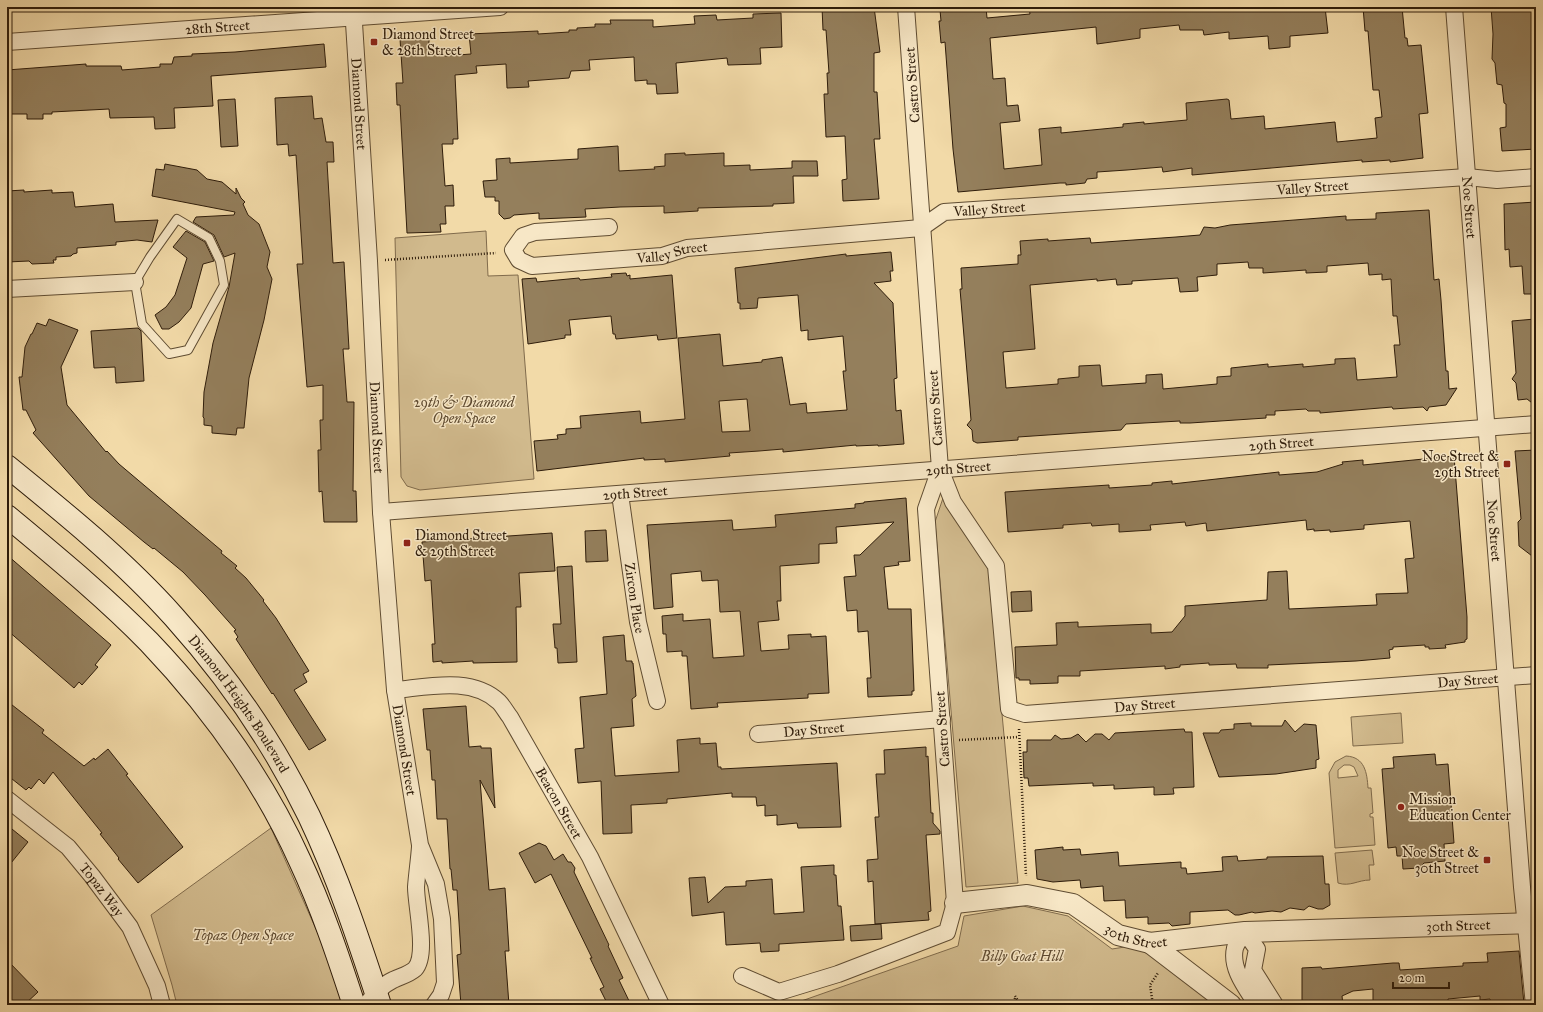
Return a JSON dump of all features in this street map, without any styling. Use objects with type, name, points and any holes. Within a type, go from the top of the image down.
[{"type":"main road","name":"Diamond Heights Boulevard","points":[[7,466],[104,548],[148,590],[174,617],[202,651],[250,714],[290,781],[324,849],[351,919],[374,1001]]},
{"type":"main road","name":"Diamond Heights Boulevard","points":[[7,516],[106,601],[138,632],[176,672],[224,731],[266,797],[300,860],[328,926],[354,1005]]},
{"type":"street","name":"28th Street","points":[[7,42],[353,12],[500,7]]},
{"type":"street","name":"Castro Street","points":[[906,7],[921,228],[940,469],[926,508],[955,903]]},
{"type":"street","name":"Noe Street","points":[[1454,7],[1506,677],[1531,923],[1534,1005]]},
{"type":"street","name":"Diamond Street","points":[[353,12],[369,261],[381,512],[395,690],[420,845],[436,884],[442,919],[445,983],[441,995],[434,1005]]},
{"type":"street","name":"Valley Street","points":[[513,250],[519,260],[532,266],[662,256],[687,248],[921,228],[944,212],[1467,177],[1497,180],[1536,176]]},
{"type":"street","points":[[513,250],[523,236],[535,232],[609,227]]},
{"type":"street","points":[[7,289],[135,282]]},
{"type":"street","name":"29th Street","points":[[381,512],[1536,424]]},
{"type":"street","points":[[940,469],[953,502],[996,566],[1009,709],[1018,712]]},
{"type":"street","name":"Zircon Place","points":[[620,494],[638,622],[657,701]]},
{"type":"street","name":"Day Street","points":[[1018,712],[1025,714],[1536,675]]},
{"type":"street","name":"Beacon Street","points":[[395,690],[452,685],[470,686],[486,693],[499,702],[510,717],[590,857],[660,1005]]},
{"type":"street","name":"Day Street","points":[[758,734],[942,719]]},
{"type":"street","name":"Topaz Way","points":[[7,799],[68,847],[92,876],[130,928],[157,986],[162,1005]]},
{"type":"street","name":"Diamond Street","points":[[374,1001],[392,980],[409,974],[416,968],[420,956],[416,888],[420,845]]},
{"type":"street","name":"30th Street","points":[[955,903],[1027,895],[1073,904],[1118,935],[1150,943],[1245,932],[1531,923]]},
{"type":"street","points":[[742,976],[778,992],[838,974],[947,932],[955,903]]},
{"type":"street","points":[[1257,1005],[1243,983],[1235,965],[1235,947],[1245,932],[1257,949],[1253,970],[1275,1005]]},
{"type":"street","points":[[1150,943],[1231,1005]]},
{"type":"lane","points":[[177,219],[209,238],[220,261],[224,285],[188,350],[169,354],[142,324],[135,282],[150,257],[177,219]]},
{"type":"path","points":[[369,261],[487,254],[513,250]]},
{"type":"path","points":[[1018,712],[1026,880]]},
{"type":"path","points":[[943,740],[1019,737]]},
{"type":"path","points":[[1150,986],[1153,1005]]},
{"type":"path","points":[[1014,1005],[1015,996],[1021,1005]]},
{"type":"green space","name":"29th & Diamond Open Space","points":[[486,231],[488,276],[518,275],[534,479],[420,490],[407,486],[401,477],[395,238]]},
{"type":"green space","points":[[943,498],[988,566],[1018,883],[966,887],[935,522]]},
{"type":"green space","points":[[1401,713],[1403,743],[1353,746],[1351,717]]},
{"type":"green space","points":[[1346,756],[1352,757],[1357,759],[1364,767],[1368,788],[1371,788],[1373,813],[1370,814],[1370,817],[1373,817],[1375,845],[1335,848],[1329,773],[1335,762]],"holes":[[[1344,765],[1354,767],[1358,776],[1338,778],[1338,770]]]},
{"type":"green space","name":"Topaz Open Space","points":[[271,828],[328,956],[343,1005],[177,1005],[151,915]]},
{"type":"green space","points":[[1372,850],[1374,865],[1369,865],[1370,880],[1350,884],[1338,883],[1335,853]]},
{"type":"green space","name":"Billy Goat Hill","points":[[1023,906],[1068,916],[1112,949],[1150,943],[1212,1005],[790,1005],[958,946],[964,916]]},
{"type":"building","points":[[822,7],[874,7],[880,52],[874,53],[874,92],[877,92],[880,139],[874,139],[879,199],[843,201],[842,180],[847,179],[845,136],[826,137],[824,94],[828,94],[827,73],[829,73],[826,30],[823,30]]},
{"type":"building","points":[[942,7],[986,7],[987,18],[1030,14],[1029,7],[1325,7],[1328,33],[1290,36],[1290,47],[1269,49],[1268,36],[1229,39],[1229,32],[1204,35],[1203,30],[1180,30],[1179,25],[1140,29],[1140,38],[1097,44],[1096,27],[990,38],[993,79],[1005,78],[1007,106],[1018,105],[1020,121],[1000,123],[1004,169],[1042,165],[1039,129],[1061,127],[1061,133],[1123,127],[1123,124],[1144,122],[1144,124],[1187,120],[1186,103],[1227,99],[1229,100],[1231,119],[1264,116],[1265,129],[1335,122],[1337,142],[1377,138],[1375,118],[1382,117],[1379,90],[1373,90],[1368,31],[1365,31],[1363,7],[1402,7],[1405,38],[1407,38],[1408,46],[1421,45],[1428,113],[1419,114],[1423,158],[1390,162],[1390,160],[1362,162],[1362,160],[1192,175],[1192,168],[1163,172],[1162,167],[1097,172],[1097,178],[1087,179],[1085,183],[1066,185],[1066,183],[1060,183],[958,192],[953,149],[945,42],[941,43],[939,21],[941,21],[940,10]]},
{"type":"building","points":[[1491,7],[1536,7],[1536,149],[1502,151],[1500,128],[1506,127],[1506,104],[1504,103],[1502,85],[1497,84],[1495,63],[1492,59],[1493,34]]},
{"type":"building","points":[[781,13],[782,47],[760,48],[761,64],[728,65],[727,58],[676,63],[678,93],[657,94],[656,84],[647,84],[647,80],[635,81],[634,57],[589,60],[590,70],[571,71],[569,78],[528,81],[529,87],[507,88],[506,64],[476,66],[477,73],[455,75],[458,139],[453,139],[453,144],[442,144],[445,186],[453,185],[454,206],[445,206],[446,224],[440,224],[441,232],[407,233],[400,105],[397,105],[396,83],[403,83],[400,39],[429,37],[429,44],[445,56],[471,54],[469,34],[538,31],[538,34],[569,32],[569,30],[577,30],[577,28],[595,27],[595,24],[611,24],[610,20],[653,20],[653,27],[695,24],[694,16],[716,15],[717,20],[753,18],[753,14]]},
{"type":"building","points":[[324,44],[326,67],[211,76],[213,106],[174,108],[175,128],[155,129],[154,117],[110,118],[109,109],[52,112],[52,114],[43,114],[43,119],[27,119],[27,114],[7,114],[7,70],[86,64],[86,66],[121,66],[122,70],[160,67],[160,64],[172,64],[174,57],[192,56],[192,54],[235,52]]},
{"type":"building","points":[[312,96],[314,119],[322,118],[326,142],[333,142],[334,162],[327,162],[333,263],[344,262],[349,349],[343,349],[347,402],[354,402],[353,491],[356,491],[357,522],[324,522],[322,491],[319,492],[318,450],[321,450],[320,420],[323,420],[323,385],[307,387],[297,264],[303,264],[296,155],[289,156],[288,144],[277,145],[275,98]]},
{"type":"building","points":[[235,99],[238,146],[221,147],[218,100]]},
{"type":"building","points":[[618,146],[619,171],[655,169],[654,167],[665,166],[665,154],[685,153],[685,155],[724,153],[724,166],[750,165],[750,170],[792,168],[792,161],[817,161],[818,176],[793,176],[794,203],[773,204],[773,206],[698,208],[698,211],[664,213],[664,206],[620,207],[585,209],[586,217],[539,219],[539,213],[514,215],[510,218],[504,219],[499,214],[499,201],[495,201],[495,197],[485,197],[483,181],[497,180],[496,159],[510,158],[510,163],[578,159],[578,149]]},
{"type":"building","points":[[165,164],[197,170],[207,179],[222,182],[236,194],[236,188],[241,198],[245,202],[243,204],[248,215],[259,224],[270,252],[267,267],[272,279],[264,320],[249,378],[244,428],[237,428],[236,435],[212,433],[212,426],[204,425],[203,417],[204,392],[213,343],[229,287],[235,253],[224,257],[214,235],[193,222],[196,217],[234,215],[235,212],[152,196],[156,169],[164,170]]},
{"type":"building","points":[[24,190],[24,192],[52,190],[52,193],[73,192],[75,207],[113,204],[115,222],[158,220],[152,242],[137,240],[116,242],[116,245],[77,248],[77,253],[71,256],[56,257],[56,260],[53,260],[54,263],[32,264],[29,261],[7,262],[7,191]]},
{"type":"building","points":[[1536,202],[1536,294],[1524,294],[1522,266],[1510,267],[1509,249],[1505,250],[1504,204]]},
{"type":"building","points":[[1429,210],[1434,280],[1439,279],[1446,371],[1448,371],[1449,389],[1457,388],[1446,405],[1429,407],[1427,411],[1423,407],[1393,409],[1392,407],[1320,413],[1320,411],[1308,411],[1306,409],[1275,411],[1275,415],[1266,415],[1266,418],[1190,423],[1180,423],[1180,421],[1126,424],[1121,430],[1018,437],[1018,440],[977,443],[973,441],[972,430],[967,425],[971,420],[960,289],[962,289],[961,268],[1018,264],[1018,255],[1021,255],[1020,241],[1090,238],[1091,243],[1176,237],[1200,235],[1204,227],[1215,228],[1230,225],[1346,216],[1346,220],[1376,219],[1376,213]],"holes":[[[1248,262],[1249,268],[1263,268],[1263,273],[1306,270],[1306,273],[1327,272],[1327,266],[1368,263],[1369,275],[1382,274],[1382,280],[1391,279],[1393,316],[1397,316],[1400,345],[1394,345],[1397,377],[1357,380],[1355,358],[1335,359],[1335,364],[1303,367],[1303,364],[1268,367],[1268,364],[1231,368],[1231,376],[1217,377],[1217,384],[1163,389],[1162,374],[1146,375],[1146,383],[1102,386],[1100,365],[1079,366],[1079,377],[1058,379],[1058,384],[1006,388],[1003,352],[1035,349],[1030,285],[1097,279],[1097,281],[1116,279],[1117,285],[1132,284],[1132,281],[1178,278],[1180,292],[1198,291],[1197,277],[1217,275],[1217,264]]]},
{"type":"building","points":[[186,231],[205,242],[214,261],[203,264],[191,308],[179,322],[169,329],[162,329],[155,315],[166,307],[175,295],[187,258],[173,247]]},
{"type":"building","points":[[891,252],[893,271],[890,271],[891,281],[874,283],[893,303],[897,378],[894,379],[896,411],[901,410],[904,444],[878,446],[856,445],[783,452],[783,449],[729,453],[730,456],[665,462],[665,459],[644,460],[644,458],[537,471],[534,441],[558,439],[557,435],[566,434],[566,429],[581,428],[580,416],[640,411],[641,423],[685,419],[678,338],[720,334],[723,366],[762,362],[762,360],[782,357],[790,405],[806,403],[807,413],[847,410],[843,371],[846,371],[843,336],[808,340],[808,330],[801,331],[798,295],[758,298],[757,308],[740,309],[740,303],[738,303],[735,268],[846,254],[846,256]],"holes":[[[747,399],[750,431],[722,432],[719,401]]]},
{"type":"building","points":[[626,273],[627,276],[630,275],[630,279],[672,275],[677,338],[658,340],[657,335],[616,339],[615,334],[613,334],[611,316],[569,320],[571,335],[565,335],[565,338],[528,344],[522,279],[536,278],[537,282],[579,278],[580,280],[612,277],[611,274]]},
{"type":"building","points":[[49,319],[78,330],[61,367],[67,405],[106,452],[107,451],[119,464],[222,551],[221,553],[237,566],[235,568],[246,578],[264,600],[263,601],[276,618],[309,671],[303,674],[307,682],[294,690],[326,740],[309,750],[273,693],[272,694],[236,639],[238,637],[234,631],[236,630],[183,572],[89,496],[33,433],[36,430],[26,410],[23,410],[19,377],[22,377],[25,347],[31,334],[37,323],[46,326]]},
{"type":"building","points":[[1535,319],[1536,406],[1527,399],[1518,400],[1516,383],[1512,379],[1516,373],[1512,321]]},
{"type":"building","points":[[138,328],[141,331],[144,381],[116,383],[115,367],[94,368],[91,331]]},
{"type":"building","points":[[1536,450],[1536,559],[1519,546],[1518,522],[1521,519],[1515,451]]},
{"type":"building","points":[[1454,456],[1467,617],[1467,639],[1465,642],[1445,645],[1446,648],[1429,649],[1429,647],[1425,647],[1425,645],[1393,647],[1393,649],[1389,650],[1390,658],[1356,661],[1268,665],[1268,668],[1237,668],[1236,664],[1209,665],[1209,663],[1180,665],[1180,667],[1165,669],[1165,666],[1080,671],[1080,676],[1058,676],[1058,683],[1030,684],[1030,680],[1019,680],[1019,678],[1016,678],[1015,647],[1057,645],[1056,623],[1078,622],[1078,627],[1151,624],[1151,633],[1172,632],[1185,616],[1185,606],[1267,600],[1268,572],[1287,571],[1289,609],[1377,605],[1376,594],[1408,593],[1405,559],[1414,558],[1410,521],[1364,525],[1364,529],[1330,532],[1330,530],[1307,530],[1306,520],[1207,531],[1206,523],[1186,526],[1185,522],[1150,525],[1151,530],[1119,532],[1119,524],[1092,526],[1091,523],[1063,525],[1063,528],[1008,532],[1005,492],[1109,485],[1109,488],[1152,485],[1152,483],[1172,481],[1172,484],[1279,472],[1279,475],[1317,472],[1343,464],[1342,462],[1363,460],[1363,465]]},
{"type":"building","points":[[906,498],[910,561],[898,562],[899,565],[884,567],[888,609],[911,609],[914,691],[912,691],[912,695],[868,697],[867,678],[871,678],[868,631],[858,632],[857,610],[847,611],[844,577],[856,576],[854,555],[860,555],[894,522],[836,527],[837,543],[819,544],[819,563],[780,566],[781,601],[777,601],[779,620],[758,622],[761,651],[789,649],[788,635],[811,634],[811,637],[826,636],[829,693],[808,694],[808,698],[717,703],[718,707],[691,709],[687,656],[682,656],[682,651],[667,652],[666,634],[663,634],[662,616],[683,614],[683,621],[710,619],[713,658],[744,656],[740,611],[720,612],[718,580],[702,581],[701,571],[671,574],[673,607],[654,609],[647,525],[732,520],[733,530],[776,527],[775,515],[855,508],[855,504],[864,502]]},
{"type":"building","points":[[606,530],[608,561],[586,562],[585,531]]},
{"type":"building","points":[[552,533],[555,571],[519,573],[521,607],[516,607],[517,662],[433,662],[432,644],[435,644],[431,580],[425,581],[422,542]]},
{"type":"building","points":[[7,555],[111,645],[95,665],[98,667],[82,685],[79,682],[74,688],[7,630]]},
{"type":"building","points":[[572,566],[577,662],[558,663],[553,624],[561,624],[557,567]]},
{"type":"building","points":[[1031,591],[1032,611],[1012,612],[1011,592]]},
{"type":"building","points":[[624,635],[626,661],[632,661],[633,663],[636,696],[632,699],[634,726],[611,728],[615,776],[679,772],[677,740],[700,738],[700,744],[716,743],[718,767],[721,767],[721,769],[837,763],[841,827],[798,828],[797,823],[777,825],[777,815],[765,816],[765,805],[757,806],[756,797],[732,797],[732,793],[667,799],[667,803],[631,805],[632,833],[603,834],[601,781],[578,783],[575,749],[584,748],[580,697],[607,694],[603,637]]},
{"type":"building","points":[[7,701],[44,730],[42,733],[84,766],[94,758],[95,760],[108,749],[128,774],[126,775],[183,847],[138,883],[100,834],[102,833],[53,772],[44,784],[39,779],[31,789],[29,787],[26,790],[7,775]]},
{"type":"building","points":[[466,706],[469,747],[481,746],[481,748],[491,748],[495,808],[480,780],[489,890],[505,888],[509,951],[505,951],[509,1005],[461,1005],[457,955],[461,954],[457,890],[453,890],[450,869],[447,819],[437,819],[435,780],[432,780],[430,750],[427,750],[423,709]]},
{"type":"building","points":[[1285,720],[1295,732],[1304,724],[1316,725],[1319,759],[1316,760],[1316,768],[1276,774],[1219,777],[1203,733],[1219,733],[1221,730],[1234,729],[1234,724],[1251,723],[1251,726],[1282,726]]},
{"type":"building","points":[[1184,729],[1185,732],[1192,732],[1194,787],[1173,788],[1174,794],[1154,795],[1154,787],[1114,789],[1114,785],[1093,786],[1093,783],[1029,786],[1028,778],[1024,778],[1023,752],[1027,752],[1027,740],[1051,740],[1055,735],[1061,739],[1071,738],[1078,734],[1086,742],[1095,734],[1102,734],[1109,740],[1115,733]]},
{"type":"building","points":[[926,747],[926,757],[928,756],[931,813],[933,813],[933,823],[940,831],[940,834],[926,835],[931,911],[928,912],[929,920],[875,924],[873,881],[868,882],[867,860],[878,859],[875,817],[879,817],[876,774],[885,774],[884,750]]},
{"type":"building","points":[[1435,754],[1436,765],[1448,764],[1454,843],[1444,844],[1445,861],[1424,863],[1419,868],[1403,869],[1402,856],[1397,856],[1396,847],[1388,848],[1382,769],[1394,768],[1393,757]]},
{"type":"building","points":[[7,825],[28,842],[7,868]]},
{"type":"building","points":[[539,843],[546,846],[554,860],[563,854],[568,862],[571,862],[575,868],[574,872],[623,978],[619,980],[631,1005],[608,1005],[600,989],[604,987],[590,958],[592,958],[551,874],[535,883],[519,853]]},
{"type":"building","points":[[1063,847],[1063,850],[1080,849],[1081,855],[1118,852],[1119,866],[1181,862],[1181,868],[1186,868],[1187,874],[1223,871],[1222,857],[1237,856],[1238,861],[1267,859],[1267,857],[1323,856],[1325,884],[1329,884],[1330,905],[1323,909],[1309,906],[1304,910],[1290,908],[1281,912],[1252,912],[1239,915],[1235,915],[1228,910],[1190,912],[1190,924],[1172,926],[1169,923],[1148,924],[1148,917],[1126,918],[1125,900],[1104,901],[1103,886],[1081,888],[1080,880],[1053,882],[1037,879],[1035,850]]},
{"type":"building","points":[[834,865],[838,906],[841,906],[844,940],[779,944],[779,951],[761,952],[760,943],[726,945],[724,912],[692,916],[689,878],[705,877],[708,903],[725,887],[746,886],[746,881],[772,879],[774,914],[804,912],[801,867]]},
{"type":"building","points":[[881,924],[882,939],[851,941],[850,926]]},
{"type":"building","points":[[1519,951],[1524,1004],[1491,1005],[1490,999],[1480,1000],[1480,996],[1448,999],[1448,1001],[1444,1001],[1444,1005],[1380,1005],[1380,1002],[1373,1002],[1373,989],[1353,991],[1342,996],[1343,1005],[1302,1005],[1302,968],[1321,967],[1322,969],[1393,963],[1399,963],[1400,970],[1463,966],[1463,963],[1488,962],[1487,953]]},
{"type":"building","points":[[7,960],[38,992],[24,1005],[7,1005]]},
{"type":"place","name":"Diamond Street & 28th Street","points":[[374,42]]},
{"type":"place","name":"Noe Street & 29th Street","points":[[1507,464]]},
{"type":"place","name":"Diamond Street & 29th Street","points":[[407,543]]},
{"type":"place","name":"Mission Education Center","points":[[1401,807]]},
{"type":"place","name":"Noe Street & 30th Street","points":[[1487,860]]}]
